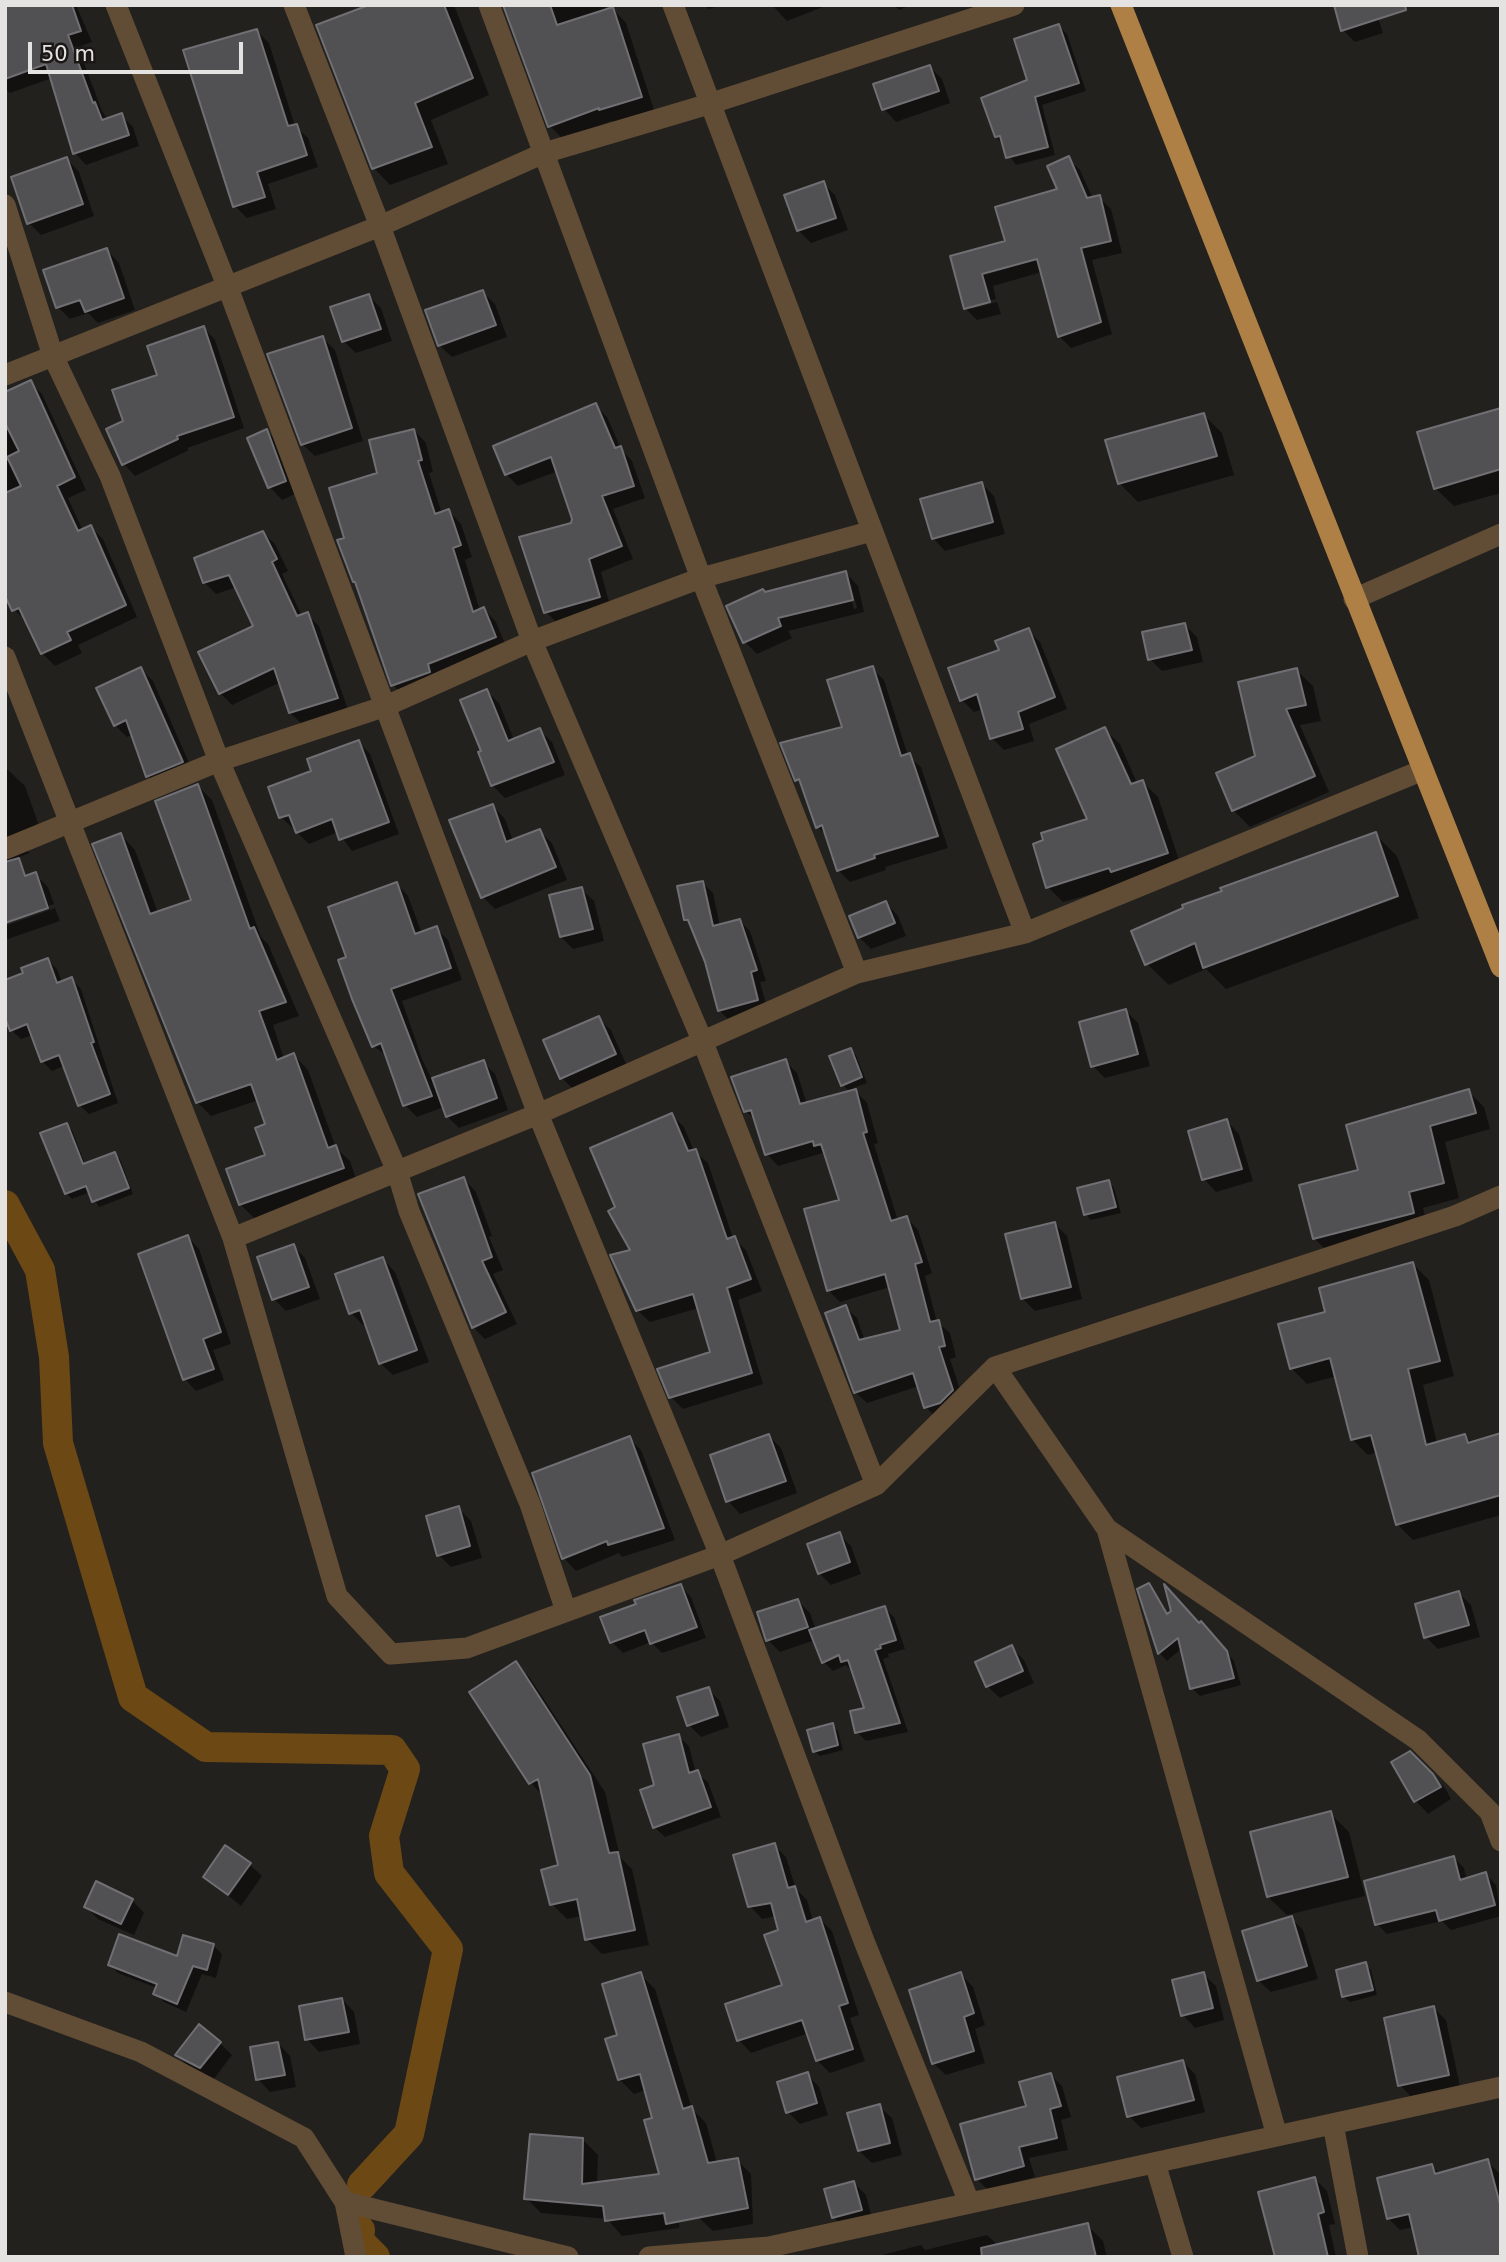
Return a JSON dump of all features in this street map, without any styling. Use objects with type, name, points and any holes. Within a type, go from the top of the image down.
[{"type":"highway","points":[[1121,5],[1501,967]]},
{"type":"street","points":[[116,5],[228,288],[538,1114],[720,1555],[864,1941],[969,2202]]},
{"type":"street","points":[[295,5],[380,226],[532,641],[702,1041],[876,1485]]},
{"type":"street","points":[[489,5],[701,578],[857,973]]},
{"type":"street","points":[[673,5],[1025,933]]},
{"type":"street","points":[[5,375],[380,226],[544,153],[709,104],[1014,5]]},
{"type":"street","points":[[5,205],[53,356],[110,476],[219,761],[397,1171],[409,1211],[530,1504],[566,1611]]},
{"type":"street","points":[[5,849],[69,820],[219,761],[386,706],[532,641],[701,578],[872,531]]},
{"type":"street","points":[[1354,599],[1501,534]]},
{"type":"street","points":[[5,657],[233,1238],[337,1596],[391,1654],[467,1648],[720,1555],[876,1485],[995,1367],[1455,1216],[1501,1196]]},
{"type":"street","points":[[233,1238],[538,1114],[857,973],[1025,933],[1423,769]]},
{"type":"street","points":[[995,1367],[1107,1530],[1277,2136]]},
{"type":"street","points":[[1107,1530],[1418,1740],[1490,1812],[1501,1841]]},
{"type":"street","points":[[5,2002],[141,2052],[304,2138],[345,2202],[356,2257]]},
{"type":"street","points":[[649,2257],[769,2247],[1501,2087]]},
{"type":"street","points":[[1333,2124],[1358,2257]]},
{"type":"street","points":[[1155,2162],[1183,2257]]},
{"type":"street","points":[[345,2202],[568,2257]]},
{"type":"building","points":[[5,5],[72,5],[81,31],[68,35],[93,103],[95,102],[102,120],[122,113],[129,135],[73,154],[46,64],[5,79]]},
{"type":"building","points":[[369,5],[444,5],[473,78],[415,103],[432,147],[372,169],[316,25]]},
{"type":"building","points":[[503,5],[550,5],[557,25],[613,7],[642,97],[599,108],[548,127]]},
{"type":"building","points":[[1334,5],[1405,5],[1406,10],[1341,31]]},
{"type":"building","points":[[1059,24],[1079,83],[1035,97],[1048,147],[1006,158],[1000,136],[995,137],[981,98],[1027,80],[1014,39]]},
{"type":"building","points":[[257,29],[288,126],[297,124],[307,155],[257,172],[265,197],[233,207],[183,50]]},
{"type":"building","points":[[930,65],[939,91],[882,110],[873,84]]},
{"type":"building","points":[[1069,156],[1087,198],[1100,195],[1111,241],[1081,248],[1101,322],[1058,337],[1037,259],[982,274],[990,302],[964,309],[950,256],[1005,241],[995,207],[1057,189],[1047,166]]},
{"type":"building","points":[[67,157],[83,204],[27,224],[11,177]]},
{"type":"building","points":[[824,181],[836,218],[797,231],[784,195]]},
{"type":"building","points":[[107,248],[124,298],[85,312],[80,300],[56,308],[43,270]]},
{"type":"building","points":[[483,290],[496,325],[438,346],[425,310]]},
{"type":"building","points":[[369,294],[381,329],[342,342],[330,307]]},
{"type":"building","points":[[204,326],[234,417],[177,436],[178,439],[122,465],[106,429],[123,421],[112,390],[157,375],[147,346]]},
{"type":"building","points":[[323,336],[352,428],[301,445],[267,354]]},
{"type":"building","points":[[31,380],[75,477],[57,486],[78,531],[91,525],[126,605],[67,632],[71,640],[41,654],[19,608],[12,611],[5,596],[5,493],[21,486],[7,457],[19,451],[5,423],[5,392]]},
{"type":"building","points":[[596,403],[615,448],[621,446],[634,486],[602,496],[622,546],[589,559],[600,597],[544,613],[519,537],[571,523],[572,519],[551,457],[505,475],[493,446]]},
{"type":"building","points":[[1501,408],[1501,469],[1434,489],[1417,432]]},
{"type":"building","points":[[1204,413],[1217,456],[1118,484],[1105,440]]},
{"type":"building","points":[[267,429],[286,481],[268,488],[247,438]]},
{"type":"building","points":[[414,429],[422,460],[418,461],[435,514],[449,509],[461,545],[453,548],[473,612],[484,607],[496,637],[428,664],[430,672],[391,686],[355,582],[337,540],[344,538],[329,488],[377,473],[369,440]]},
{"type":"building","points":[[982,482],[993,522],[932,539],[920,499]]},
{"type":"building","points":[[263,531],[277,559],[272,562],[297,616],[308,612],[338,698],[289,713],[274,668],[219,694],[198,652],[253,626],[229,575],[203,583],[194,558]]},
{"type":"building","points":[[846,571],[853,600],[778,618],[781,626],[743,643],[726,606],[763,589],[765,592]]},
{"type":"building","points":[[1185,623],[1192,650],[1148,660],[1142,632]]},
{"type":"building","points":[[1029,628],[1055,697],[1018,712],[1023,729],[990,739],[977,694],[960,701],[948,668],[999,650],[995,641]]},
{"type":"building","points":[[873,666],[901,756],[910,753],[938,836],[874,855],[875,858],[837,871],[822,825],[816,828],[799,779],[795,781],[780,743],[842,727],[827,680]]},
{"type":"building","points":[[141,667],[183,762],[146,777],[126,720],[114,726],[96,688]]},
{"type":"building","points":[[1297,668],[1306,705],[1286,709],[1315,776],[1232,811],[1216,773],[1255,756],[1238,682]]},
{"type":"building","points":[[487,689],[508,741],[540,728],[554,762],[491,786],[478,752],[481,751],[460,700]]},
{"type":"building","points":[[1105,727],[1131,784],[1143,780],[1168,853],[1111,872],[1109,868],[1046,888],[1033,844],[1043,840],[1041,833],[1087,819],[1056,749]]},
{"type":"building","points":[[359,740],[389,822],[339,840],[332,819],[296,833],[289,815],[279,818],[268,787],[311,771],[307,759]]},
{"type":"building","points":[[198,784],[250,929],[254,927],[286,1002],[259,1011],[277,1060],[294,1053],[328,1148],[336,1145],[344,1168],[239,1205],[226,1169],[265,1155],[255,1128],[265,1124],[251,1084],[196,1103],[92,844],[121,833],[150,914],[191,900],[155,801]]},
{"type":"building","points":[[493,804],[506,842],[540,829],[556,867],[481,898],[449,820]]},
{"type":"building","points":[[1376,832],[1398,896],[1203,968],[1195,943],[1145,965],[1131,931],[1183,908],[1182,905],[1222,891],[1220,888]]},
{"type":"building","points":[[19,858],[25,876],[36,872],[48,908],[5,923],[5,862]]},
{"type":"building","points":[[703,881],[713,926],[740,919],[757,970],[751,972],[758,1000],[718,1011],[705,962],[688,920],[684,920],[677,886]]},
{"type":"building","points":[[397,882],[415,934],[437,926],[451,968],[391,989],[432,1096],[403,1106],[381,1043],[372,1047],[352,999],[338,960],[346,957],[328,907]]},
{"type":"building","points":[[582,887],[593,929],[560,937],[549,895]]},
{"type":"building","points":[[886,901],[895,923],[858,938],[849,916]]},
{"type":"building","points":[[48,958],[57,983],[72,977],[94,1042],[91,1043],[110,1094],[78,1106],[59,1055],[41,1062],[27,1024],[10,1031],[5,1018],[5,980],[23,973],[21,968]]},
{"type":"building","points":[[1126,1009],[1138,1054],[1091,1067],[1079,1022]]},
{"type":"building","points":[[599,1016],[616,1054],[560,1079],[543,1040]]},
{"type":"building","points":[[851,1048],[862,1077],[841,1086],[829,1056]]},
{"type":"building","points":[[786,1059],[800,1104],[856,1089],[867,1132],[863,1133],[891,1221],[907,1216],[922,1262],[915,1264],[930,1322],[939,1320],[945,1346],[939,1347],[953,1390],[940,1403],[924,1408],[913,1373],[854,1393],[825,1313],[846,1305],[859,1340],[900,1330],[885,1274],[827,1291],[804,1209],[839,1200],[821,1144],[814,1146],[813,1141],[765,1155],[751,1110],[744,1112],[731,1077]]},
{"type":"building","points":[[484,1060],[497,1098],[446,1117],[432,1078]]},
{"type":"building","points":[[1469,1089],[1476,1113],[1430,1126],[1444,1183],[1409,1192],[1414,1213],[1313,1239],[1299,1185],[1358,1170],[1346,1125]]},
{"type":"building","points":[[672,1113],[688,1151],[696,1149],[727,1239],[735,1236],[751,1279],[727,1288],[752,1373],[669,1398],[657,1369],[710,1352],[693,1294],[636,1311],[610,1255],[630,1250],[608,1211],[615,1207],[590,1148]]},
{"type":"building","points":[[1227,1119],[1242,1169],[1202,1180],[1188,1131]]},
{"type":"building","points":[[67,1123],[83,1164],[115,1152],[129,1188],[92,1202],[86,1186],[65,1194],[40,1133]]},
{"type":"building","points":[[464,1177],[492,1257],[482,1261],[506,1312],[472,1328],[418,1194]]},
{"type":"building","points":[[1109,1180],[1116,1207],[1084,1215],[1077,1188]]},
{"type":"building","points":[[1055,1222],[1071,1287],[1021,1299],[1005,1234]]},
{"type":"building","points":[[188,1235],[221,1332],[203,1339],[214,1369],[183,1380],[138,1254]]},
{"type":"building","points":[[294,1244],[309,1287],[272,1300],[257,1257]]},
{"type":"building","points":[[383,1257],[417,1350],[379,1364],[360,1310],[349,1314],[335,1274]]},
{"type":"building","points":[[1413,1262],[1440,1361],[1408,1369],[1426,1445],[1465,1434],[1468,1443],[1501,1433],[1501,1495],[1396,1525],[1371,1435],[1351,1440],[1330,1358],[1290,1369],[1278,1324],[1325,1312],[1319,1288]]},
{"type":"building","points":[[769,1434],[786,1481],[726,1502],[710,1455]]},
{"type":"building","points":[[630,1436],[664,1528],[608,1545],[607,1541],[562,1559],[532,1473]]},
{"type":"building","points":[[459,1506],[470,1546],[437,1556],[426,1516]]},
{"type":"building","points":[[840,1532],[850,1562],[818,1574],[807,1544]]},
{"type":"building","points":[[1149,1583],[1167,1614],[1171,1611],[1164,1584],[1199,1623],[1201,1621],[1227,1651],[1234,1678],[1190,1689],[1178,1638],[1158,1654],[1137,1589]]},
{"type":"building","points":[[681,1584],[697,1627],[650,1644],[645,1630],[610,1643],[600,1617],[636,1604],[634,1600]]},
{"type":"building","points":[[1459,1591],[1469,1625],[1424,1638],[1415,1604]]},
{"type":"building","points":[[798,1599],[808,1627],[766,1641],[757,1612]]},
{"type":"building","points":[[885,1606],[896,1640],[880,1645],[881,1648],[875,1650],[900,1723],[855,1733],[850,1711],[864,1708],[848,1660],[841,1662],[839,1655],[822,1663],[809,1630]]},
{"type":"building","points":[[1012,1645],[1023,1671],[986,1687],[975,1662]]},
{"type":"building","points":[[516,1661],[590,1775],[609,1853],[618,1852],[635,1930],[585,1940],[577,1899],[550,1905],[541,1870],[558,1865],[538,1779],[529,1784],[469,1692]]},
{"type":"building","points":[[709,1687],[718,1715],[687,1726],[677,1697]]},
{"type":"building","points":[[833,1723],[838,1745],[813,1752],[807,1730]]},
{"type":"building","points":[[679,1734],[689,1773],[698,1770],[711,1807],[653,1828],[640,1790],[654,1785],[643,1744]]},
{"type":"building","points":[[1410,1751],[1433,1774],[1441,1787],[1414,1802],[1391,1762]]},
{"type":"building","points":[[1331,1811],[1348,1877],[1267,1897],[1250,1832]]},
{"type":"building","points":[[775,1843],[788,1888],[795,1886],[806,1922],[820,1917],[848,2003],[839,2006],[853,2049],[816,2061],[802,2020],[737,2041],[725,2004],[782,1985],[764,1935],[778,1930],[771,1903],[748,1907],[733,1855]]},
{"type":"building","points":[[225,1845],[251,1863],[228,1895],[203,1877]]},
{"type":"building","points":[[1454,1856],[1460,1880],[1486,1872],[1495,1905],[1439,1921],[1436,1910],[1375,1925],[1364,1881]]},
{"type":"building","points":[[96,1881],[133,1899],[121,1924],[84,1907]]},
{"type":"building","points":[[1292,1916],[1307,1966],[1257,1981],[1242,1931]]},
{"type":"building","points":[[119,1934],[177,1956],[183,1935],[214,1944],[207,1970],[193,1966],[177,2004],[153,1994],[157,1984],[108,1965]]},
{"type":"building","points":[[1366,1962],[1373,1990],[1342,1997],[1336,1970]]},
{"type":"building","points":[[641,1972],[683,2109],[692,2106],[708,2163],[738,2158],[748,2208],[666,2224],[664,2213],[605,2221],[603,2206],[524,2199],[530,2134],[583,2138],[582,2184],[659,2174],[644,2120],[652,2118],[640,2074],[618,2080],[605,2039],[617,2035],[602,1984]]},
{"type":"building","points":[[961,1972],[974,2013],[964,2017],[974,2051],[932,2064],[909,1990]]},
{"type":"building","points":[[1204,1972],[1213,2008],[1181,2016],[1172,1980]]},
{"type":"building","points":[[342,1998],[349,2032],[305,2040],[299,2006]]},
{"type":"building","points":[[1434,2006],[1449,2075],[1398,2086],[1384,2018]]},
{"type":"building","points":[[199,2024],[221,2042],[200,2068],[175,2055]]},
{"type":"building","points":[[278,2042],[285,2075],[256,2080],[250,2047]]},
{"type":"building","points":[[1183,2060],[1194,2100],[1127,2117],[1117,2077]]},
{"type":"building","points":[[808,2072],[817,2103],[786,2113],[777,2082]]},
{"type":"building","points":[[1051,2073],[1061,2106],[1050,2109],[1057,2138],[1019,2147],[1024,2166],[975,2180],[960,2124],[1026,2106],[1019,2082]]},
{"type":"building","points":[[880,2104],[890,2143],[858,2151],[847,2113]]},
{"type":"building","points":[[1488,2159],[1501,2208],[1501,2257],[1419,2257],[1409,2214],[1387,2219],[1377,2178],[1432,2164],[1435,2174]]},
{"type":"building","points":[[1315,2177],[1324,2212],[1318,2214],[1328,2257],[1275,2257],[1258,2192]]},
{"type":"building","points":[[854,2181],[862,2210],[832,2218],[824,2189]]},
{"type":"building","points":[[1088,2223],[1096,2257],[982,2257],[981,2248]]},
{"type":"waterway","points":[[5,1205],[40,1270],[54,1357],[58,1443],[133,1697],[206,1747],[392,1750],[405,1769],[384,1836],[389,1873],[448,1949],[409,2134],[362,2185]]},
{"type":"waterway","points":[[360,2230],[359,2241],[375,2257]]}]
